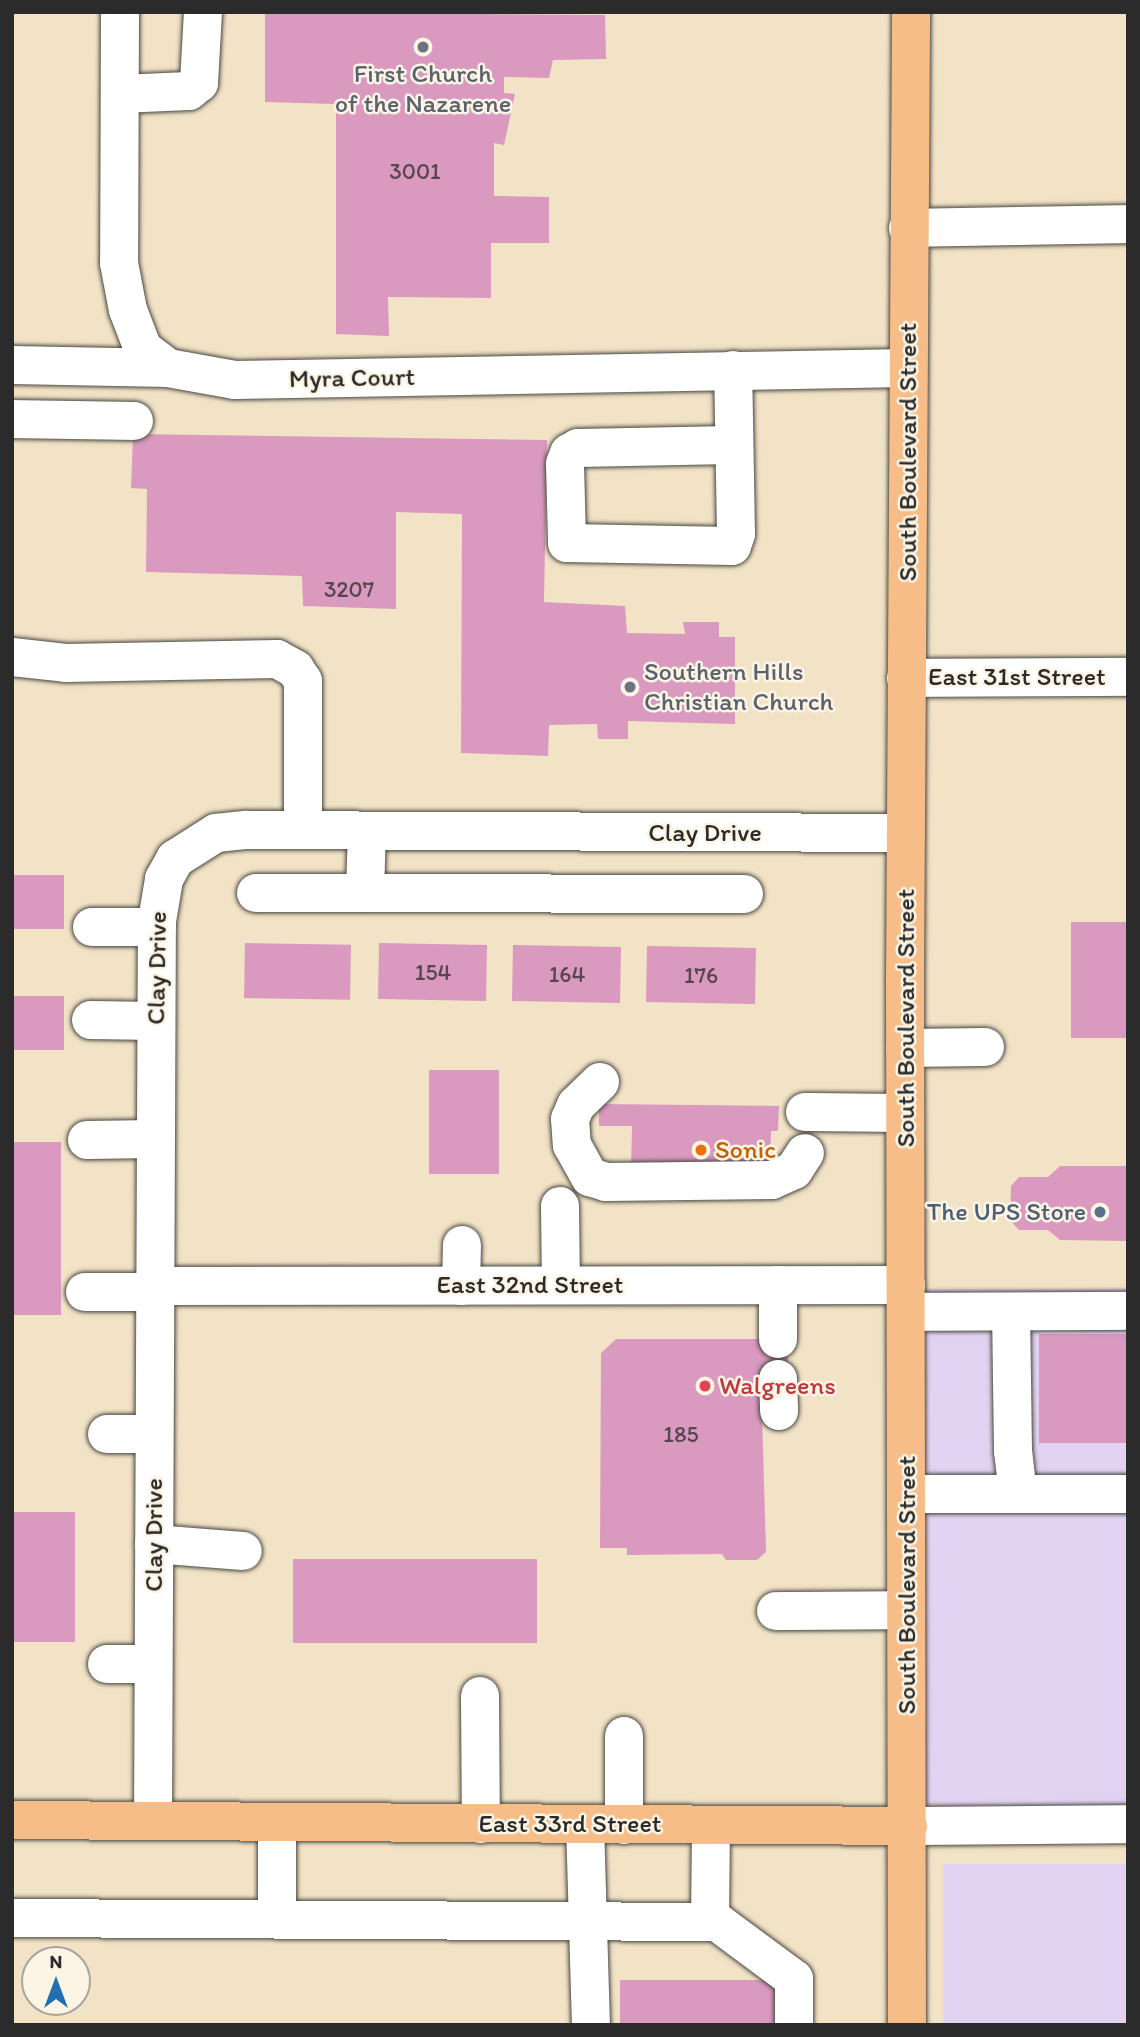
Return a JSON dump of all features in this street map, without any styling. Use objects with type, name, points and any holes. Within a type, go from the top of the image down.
[{"type":"main road","name":"South Boulevard Street","points":[[907,2025],[905,1048],[911,12]]},
{"type":"main road","name":"East 33rd Street","points":[[12,1820],[908,1826]]},
{"type":"street","points":[[120,12],[119,263],[128,310],[143,349],[168,368]]},
{"type":"street","points":[[120,94],[189,91],[199,83],[204,12]]},
{"type":"street","points":[[908,228],[1128,224]]},
{"type":"street","name":"Myra Court","points":[[12,365],[168,368],[235,380],[908,368]]},
{"type":"street","points":[[732,445],[578,448],[569,453],[565,464],[565,534],[572,545],[727,547],[735,543],[733,370]]},
{"type":"street","points":[[12,419],[134,421]]},
{"type":"street","points":[[12,657],[66,663],[277,659],[295,669],[303,681],[303,830]]},
{"type":"street","name":"East 31st Street","points":[[906,678],[1128,677]]},
{"type":"street","name":"Clay Drive","points":[[153,1821],[157,926],[164,879],[175,859],[196,842],[247,830],[906,834]]},
{"type":"street","points":[[365,893],[367,831]]},
{"type":"street","points":[[640,833],[640,893]]},
{"type":"street","points":[[256,893],[744,894]]},
{"type":"street","points":[[92,926],[157,926]]},
{"type":"street","points":[[91,1020],[156,1021]]},
{"type":"street","points":[[905,1048],[985,1047]]},
{"type":"street","points":[[600,1082],[576,1105],[570,1119],[572,1145],[590,1177],[606,1182],[772,1180],[794,1170],[805,1153]]},
{"type":"street","points":[[805,1112],[905,1113]]},
{"type":"street","points":[[87,1140],[155,1139]]},
{"type":"street","points":[[561,1206],[561,1285]]},
{"type":"street","points":[[461,1286],[462,1245]]},
{"type":"street","points":[[778,1285],[778,1339]]},
{"type":"street","name":"East 32nd Street","points":[[85,1293],[155,1289],[778,1285],[1011,1312],[1128,1311]]},
{"type":"street","points":[[1011,1312],[1013,1451],[1018,1494]]},
{"type":"street","points":[[107,1434],[154,1434]]},
{"type":"street","points":[[907,1494],[1128,1494]]},
{"type":"street","points":[[154,1544],[243,1551]]},
{"type":"street","points":[[776,1611],[906,1610]]},
{"type":"street","points":[[107,1664],[153,1664]]},
{"type":"street","points":[[480,1696],[481,1824]]},
{"type":"street","points":[[624,1736],[624,1825]]},
{"type":"street","points":[[277,1822],[277,1920]]},
{"type":"street","points":[[585,1824],[585,1922],[590,2025]]},
{"type":"street","name":"East 33rd Street","points":[[908,1826],[1128,1824]]},
{"type":"street","points":[[710,1825],[710,1922]]},
{"type":"street","points":[[12,1918],[716,1922],[794,1979],[794,2025]]},
{"type":"shaded area","points":[[925,1289],[1128,1289],[1128,1805],[925,1805]]},
{"type":"shaded area","points":[[943,1864],[1128,1864],[1128,2025],[943,2025]]},
{"type":"building","name":"First Church of the Nazarene","points":[[265,12],[605,15],[606,59],[553,60],[549,78],[504,77],[504,93],[515,94],[504,145],[494,143],[494,196],[549,197],[549,243],[491,243],[491,298],[388,297],[389,336],[336,334],[336,104],[265,102]]},
{"type":"building","points":[[133,434],[547,440],[544,602],[625,606],[627,633],[685,634],[683,622],[719,622],[719,637],[735,637],[735,724],[628,721],[628,739],[598,739],[597,724],[549,725],[548,756],[461,753],[462,514],[396,512],[396,609],[303,606],[302,576],[146,572],[147,489],[131,488]]},
{"type":"building","points":[[13,875],[64,875],[64,929],[13,929]]},
{"type":"building","points":[[1071,922],[1128,922],[1128,1038],[1071,1038]]},
{"type":"building","points":[[245,943],[351,945],[350,1000],[244,998]]},
{"type":"building","points":[[379,943],[487,945],[486,1001],[378,999]]},
{"type":"building","points":[[513,945],[621,947],[620,1003],[512,1001]]},
{"type":"building","points":[[647,946],[756,948],[755,1004],[646,1002]]},
{"type":"building","points":[[12,996],[64,996],[64,1050],[12,1050]]},
{"type":"building","points":[[429,1070],[499,1070],[499,1174],[429,1174]]},
{"type":"building","name":"Sonic","points":[[599,1104],[779,1106],[778,1131],[771,1131],[770,1171],[631,1170],[632,1126],[599,1126]]},
{"type":"building","points":[[12,1142],[61,1142],[61,1315],[12,1315]]},
{"type":"building","points":[[1060,1166],[1128,1166],[1128,1241],[1060,1240],[1048,1230],[1019,1230],[1010,1220],[1011,1186],[1019,1177],[1048,1177]]},
{"type":"building","points":[[1039,1334],[1128,1334],[1128,1443],[1039,1443]]},
{"type":"building","name":"Walgreens","points":[[616,1339],[788,1339],[788,1379],[761,1379],[766,1552],[757,1560],[726,1560],[722,1554],[627,1555],[627,1548],[600,1548],[601,1353]]},
{"type":"building","points":[[12,1512],[75,1512],[75,1642],[12,1642]]},
{"type":"building","points":[[293,1559],[537,1559],[537,1643],[293,1643]]},
{"type":"building","points":[[620,1980],[784,1980],[784,2025],[620,2025]]},
{"type":"place","name":"First Church of the Nazarene","points":[[423,47]]},
{"type":"place","name":"Southern Hills Christian Church","points":[[630,687]]},
{"type":"place","name":"Sonic","points":[[701,1150]]},
{"type":"place","name":"The UPS Store","points":[[1100,1212]]},
{"type":"place","name":"Walgreens","points":[[705,1386]]}]
